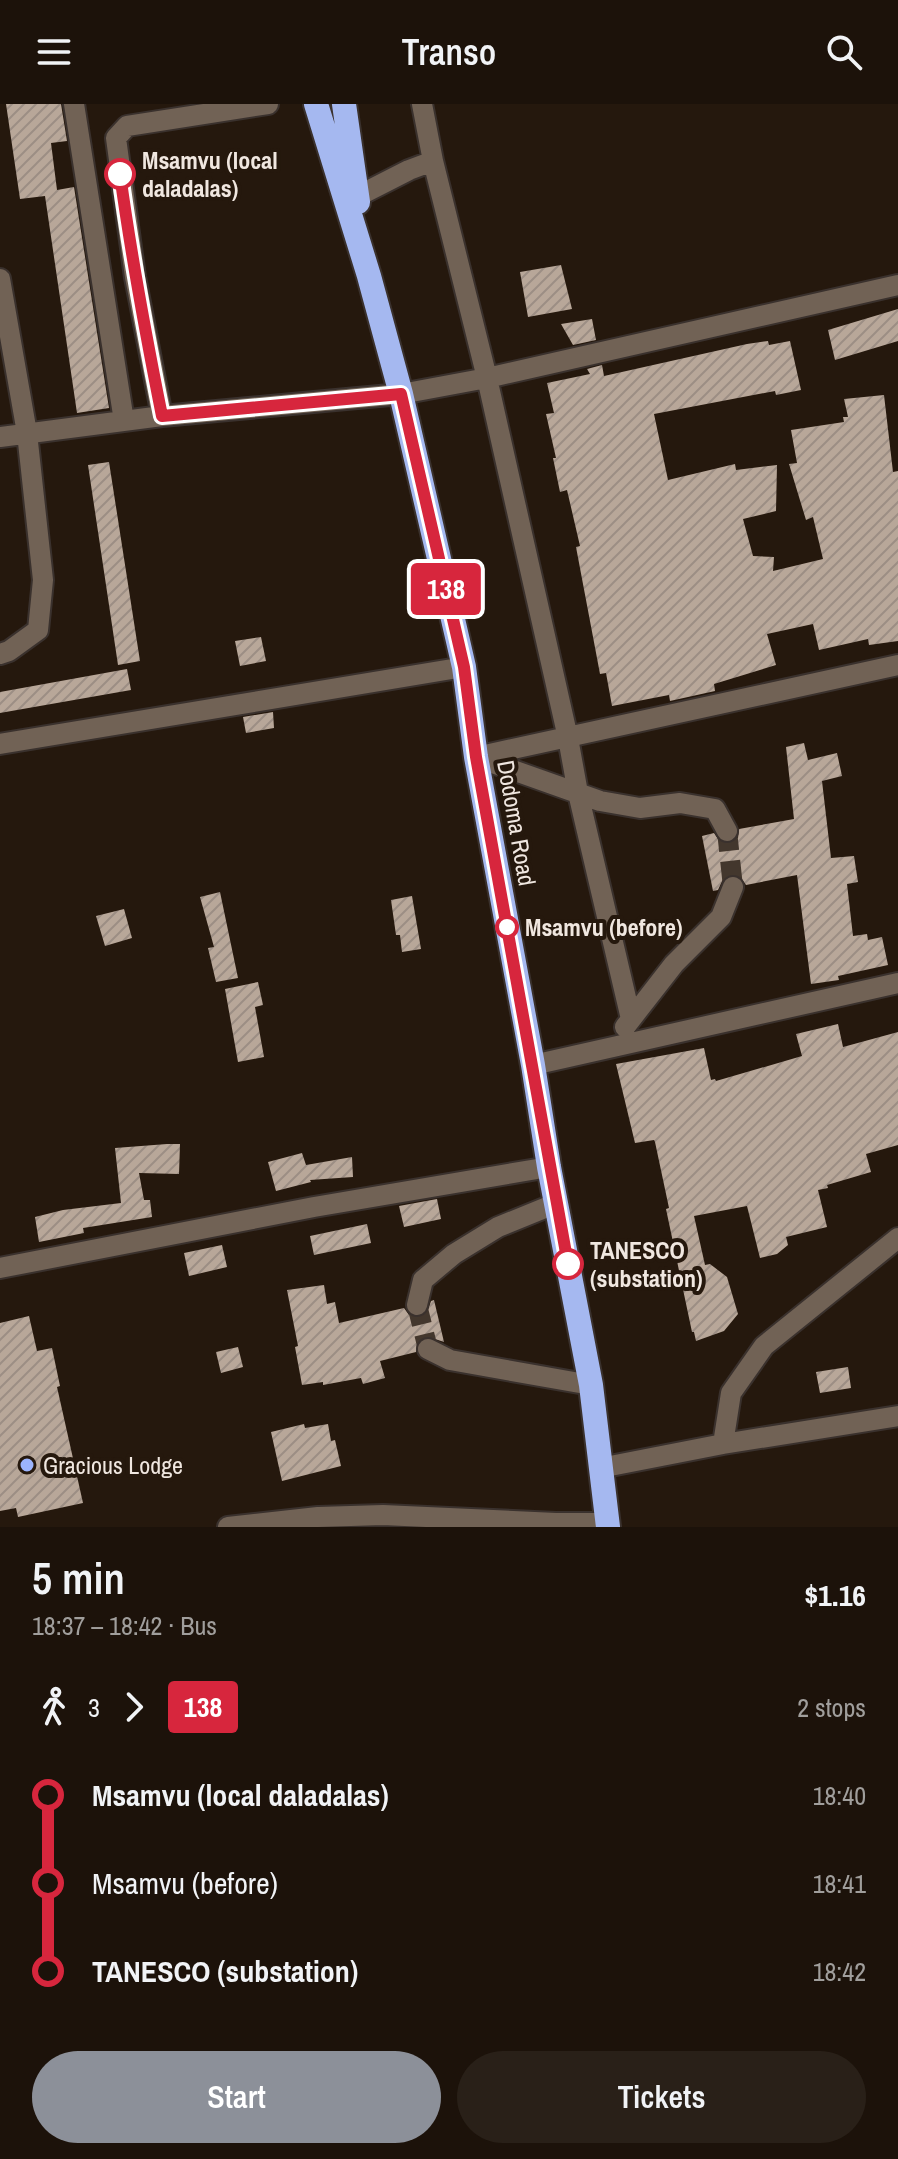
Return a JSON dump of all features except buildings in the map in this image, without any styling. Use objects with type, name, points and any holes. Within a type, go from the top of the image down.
[{"type":"highway","name":"Dodoma Road","points":[[316,104],[369,276],[401,394],[464,667],[476,757],[591,1385],[608,1525]]},
{"type":"highway","name":"Dodoma Road","points":[[344,104],[369,276]]},
{"type":"street","points":[[74,104],[124,421]]},
{"type":"street","points":[[162,416],[135,277],[116,138],[127,126],[268,104]]},
{"type":"street","points":[[422,104],[631,1019]]},
{"type":"street","points":[[358,196],[433,161]]},
{"type":"street","points":[[0,279],[27,433],[43,580],[38,630],[0,654]]},
{"type":"street","points":[[0,437],[162,416],[401,394],[487,378],[898,285]]},
{"type":"street","points":[[476,757],[898,665]]},
{"type":"street","points":[[0,744],[464,667]]},
{"type":"street","points":[[476,757],[600,801],[640,808],[680,803],[715,809],[727,831]]},
{"type":"street","points":[[607,1049],[674,964],[721,917],[733,887]]},
{"type":"street","points":[[533,1065],[898,983]]},
{"type":"street","points":[[0,1268],[314,1207],[549,1167]]},
{"type":"street","points":[[417,1305],[423,1280],[454,1254],[498,1227],[557,1203]]},
{"type":"street","points":[[723,1444],[731,1393],[764,1346],[898,1238]]},
{"type":"street","points":[[428,1349],[450,1360],[591,1385]]},
{"type":"street","points":[[600,1468],[723,1444],[898,1416]]},
{"type":"street","points":[[228,1527],[318,1517],[383,1515],[481,1524],[608,1525]]},
{"type":"tunnel","points":[[727,831],[733,887]]},
{"type":"tunnel","points":[[417,1305],[428,1349]]},
{"type":"bus line","name":"138","points":[[120,174],[135,277],[162,416],[401,394],[464,667],[476,757],[568,1264]]},
{"type":"place","name":"Msamvu (local daladalas)","points":[[120,174]]},
{"type":"place","name":"Msamvu (before)","points":[[507,927]]},
{"type":"place","name":"TANESCO (substation)","points":[[568,1264]]},
{"type":"place","name":"Gracious Lodge","points":[[27,1465]]}]
